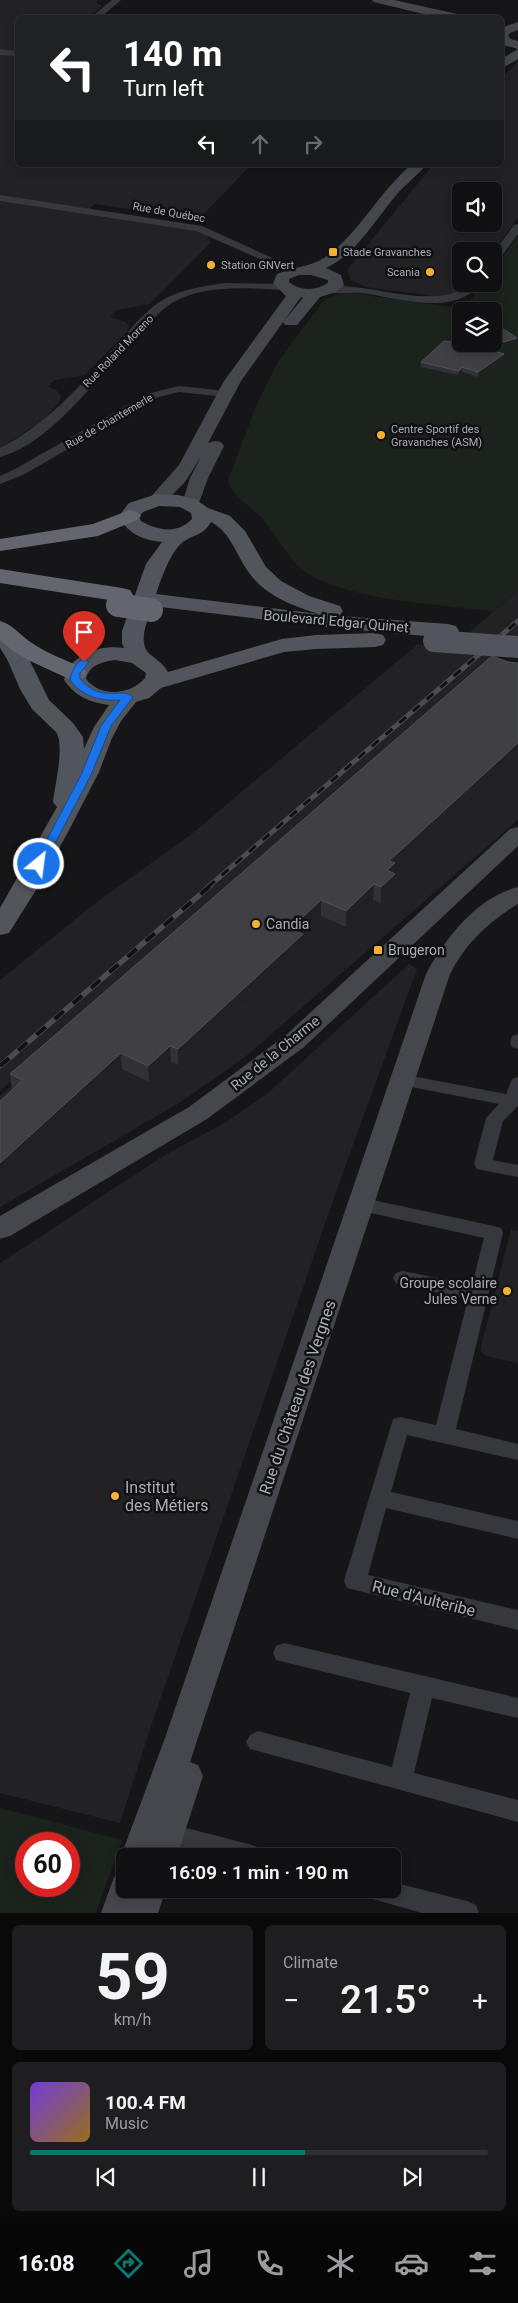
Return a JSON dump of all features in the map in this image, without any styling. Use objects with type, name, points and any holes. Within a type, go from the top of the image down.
[{"type":"highway","points":[[0,545],[136,524]]},
{"type":"highway","points":[[0,576],[120,600]]},
{"type":"highway","points":[[0,586],[153,605]]},
{"type":"highway","points":[[0,628],[38,656],[81,682]]},
{"type":"main road","points":[[378,0],[445,15]]},
{"type":"main road","points":[[510,59],[513,48],[506,36],[518,26]]},
{"type":"main road","points":[[288,281],[322,266],[341,253],[386,196],[405,175],[417,167]]},
{"type":"main road","points":[[136,524],[166,536],[188,532],[201,523],[203,517],[196,508],[199,478],[240,395],[269,351],[328,285],[334,269],[351,252],[418,167]]},
{"type":"main road","points":[[311,270],[328,285]]},
{"type":"main road","points":[[288,281],[328,285]]},
{"type":"main road","points":[[102,655],[116,640],[145,563],[147,547],[136,524],[139,506],[157,500],[169,491],[181,476],[226,394],[257,344],[294,296],[288,281]]},
{"type":"main road","points":[[157,500],[175,500],[219,518],[230,526],[258,571],[269,582],[288,595],[332,611],[441,636]]},
{"type":"main road","points":[[140,657],[133,643],[133,630],[156,564],[178,535]]},
{"type":"main road","points":[[153,605],[441,636],[518,647]]},
{"type":"main road","points":[[0,632],[18,659],[30,689],[40,704],[65,728],[71,737],[73,751],[67,778],[64,813]]},
{"type":"main road","points":[[154,683],[225,661],[300,643],[441,636],[518,636]]},
{"type":"main road","points":[[64,813],[91,725],[94,709],[81,682],[84,662],[102,655],[121,654],[140,657],[155,668],[157,676],[154,683],[148,689],[128,697],[105,698],[81,682]]},
{"type":"main road","points":[[0,927],[20,898],[49,846],[64,813],[86,775],[106,726],[128,697]]},
{"type":"main road","name":"Rue de la Charme","points":[[0,1229],[198,1113],[295,1041],[508,855],[518,834]]},
{"type":"main road","name":"Rue du Château des Vergnes","points":[[142,1848],[176,1755],[408,1081],[450,976],[459,941],[480,919],[501,903],[518,894]]},
{"type":"main road","name":"Rue du Château des Vergnes","points":[[163,1845],[373,1207],[408,1081]]},
{"type":"main road","points":[[119,1913],[124,1898]]},
{"type":"main road","points":[[140,1913],[145,1898]]},
{"type":"street","points":[[98,15],[117,0]]},
{"type":"street","points":[[0,52],[15,54]]},
{"type":"street","name":"Rue de Québec","points":[[0,198],[198,228],[270,262],[288,281]]},
{"type":"street","points":[[502,248],[518,227]]},
{"type":"street","name":"Rue Roland Moreno","points":[[0,453],[29,437],[53,418],[168,301],[204,289],[288,281]]},
{"type":"street","points":[[328,285],[438,299],[459,296],[466,292]]},
{"type":"street","name":"Rue de Chantemerle","points":[[0,480],[20,471],[151,396],[179,389],[226,394]]},
{"type":"street","points":[[408,1081],[513,1101]]},
{"type":"street","points":[[518,1083],[513,1101],[495,1118],[483,1164],[518,1171]]},
{"type":"street","points":[[373,1207],[494,1233],[444,1435]]},
{"type":"street","points":[[403,1278],[479,1294]]},
{"type":"street","name":"Rue d'Aulteribe","points":[[518,1452],[400,1425],[355,1581],[518,1620]]},
{"type":"street","points":[[379,1498],[518,1530]]},
{"type":"street","points":[[284,1653],[518,1708]]},
{"type":"street","points":[[401,1779],[423,1687]]},
{"type":"street","points":[[258,1742],[518,1811]]},
{"type":"street","points":[[163,1845],[187,1848]]},
{"type":"street","points":[[401,1896],[467,1913]]},
{"type":"shaded area","points":[[0,0],[97,0],[96,3],[103,6],[91,15],[15,15],[15,167],[249,167],[199,219],[95,204],[85,213],[193,230],[205,234],[211,242],[150,304],[117,310],[110,317],[126,322],[129,326],[127,332],[85,375],[55,380],[48,386],[57,391],[61,397],[58,404],[42,421],[0,448]]},
{"type":"shaded area","points":[[518,61],[518,218],[500,242],[452,242],[452,292],[456,292],[447,295],[434,296],[366,287],[351,280],[347,270],[431,167],[504,167],[504,76]]},
{"type":"shaded area","name":"Centre Sportif des Gravanches (ASM)","points":[[518,236],[518,590],[493,611],[394,600],[367,595],[321,580],[303,570],[291,558],[266,522],[237,496],[228,480],[257,404],[278,362],[324,300],[339,294],[350,293],[452,307],[452,352],[502,352],[502,302],[469,302],[477,292],[502,292],[502,258]]},
{"type":"shaded area","points":[[518,590],[518,636],[488,661],[489,666],[0,1091],[0,980],[98,901],[189,836],[418,644],[447,652]]},
{"type":"shaded area","name":"Candia","points":[[518,665],[518,820],[245,1057],[181,1102],[0,1207],[0,1096],[176,946]]},
{"type":"shaded area","name":"Institut des Métiers","points":[[409,964],[417,969],[336,1192],[150,1729],[120,1823],[0,1793],[0,1263],[165,1155],[226,1122],[267,1094]]},
{"type":"shaded area","name":"Groupe scolaire Jules Verne","points":[[511,1229],[518,1231],[518,1363],[486,1356],[480,1351]]},
{"type":"shaded area","points":[[0,1808],[122,1840],[119,1848],[116,1848],[116,1857],[96,1913],[0,1913]]},
{"type":"building","points":[[503,329],[517,338],[502,343]]},
{"type":"building","points":[[444,341],[452,342],[452,352],[498,352],[504,354],[478,372],[462,367],[459,371],[421,362]]},
{"type":"building","name":"Candia","points":[[492,656],[508,662],[518,663],[518,743],[389,861],[395,863],[387,870],[395,874],[381,887],[374,884],[346,911],[321,900],[290,929],[303,934],[178,1049],[170,1046],[148,1066],[121,1053],[0,1163],[0,1101],[23,1080],[10,1074]]},
{"type":"railway","points":[[208,887],[518,621]]},
{"type":"railway","points":[[0,1066],[210,886]]},
{"type":"place","name":"Stade Gravanches","points":[[333,252]]},
{"type":"place","name":"Station GNVert","points":[[211,265]]},
{"type":"place","name":"Scania","points":[[430,272]]},
{"type":"place","name":"Centre Sportif des Gravanches (ASM)","points":[[381,435]]},
{"type":"place","name":"Candia","points":[[256,924]]},
{"type":"place","name":"Brugeron","points":[[378,950]]},
{"type":"place","name":"Groupe scolaire Jules Verne","points":[[507,1291]]},
{"type":"place","name":"Institut des Métiers","points":[[115,1496]]},
{"type":"route","points":[[39,864],[64,813],[86,775],[106,726],[128,697],[105,698],[86,692],[75,680],[76,673],[84,662]]}]
